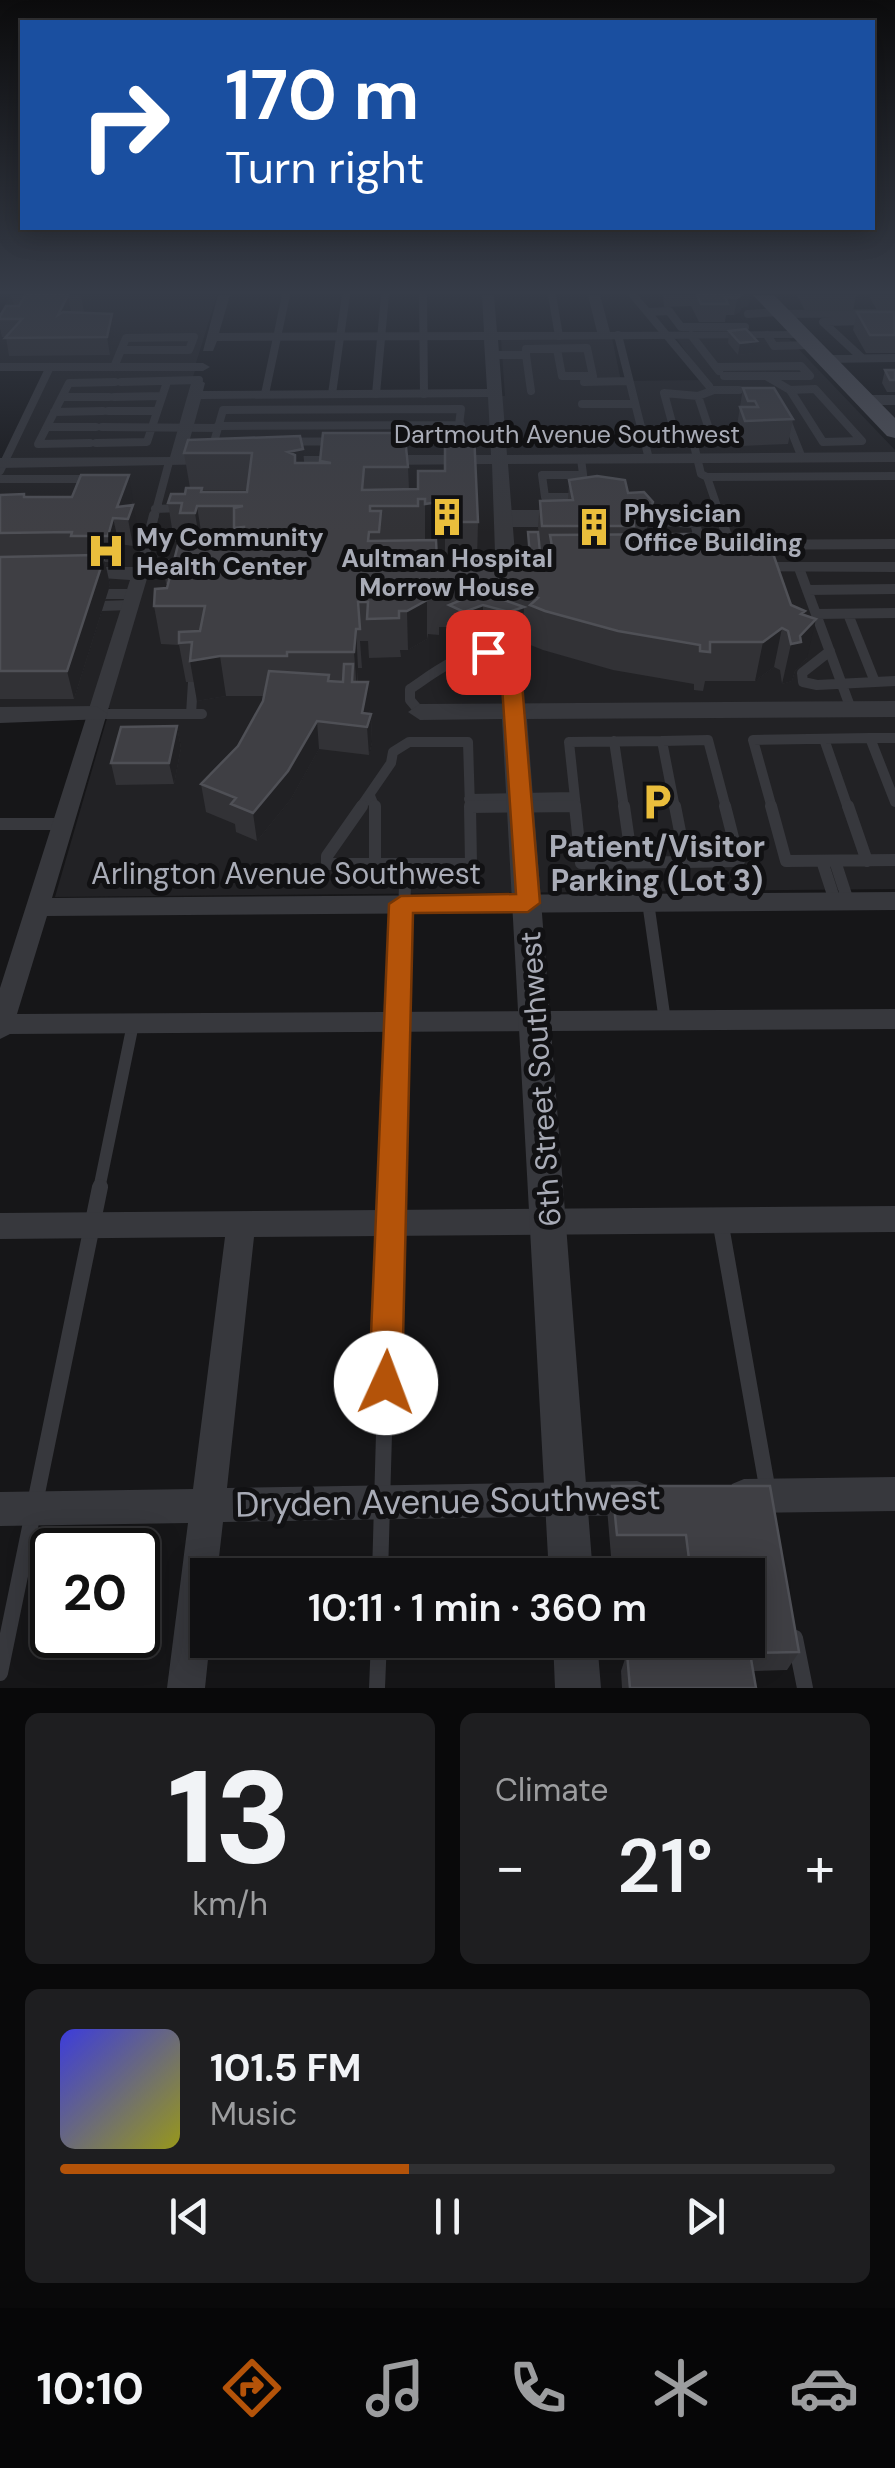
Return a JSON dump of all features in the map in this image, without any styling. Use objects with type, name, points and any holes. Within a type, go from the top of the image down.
[{"type":"main road","points":[[840,374],[895,431]]},
{"type":"street","points":[[95,374],[199,381],[265,394],[376,394],[419,399],[494,394]]},
{"type":"street","points":[[172,462],[201,374]]},
{"type":"street","points":[[493,374],[504,518],[504,580]]},
{"type":"street","points":[[866,400],[895,400]]},
{"type":"street","name":"Dartmouth Avenue Southwest","points":[[260,461],[500,460],[582,467],[648,459],[895,457]]},
{"type":"street","points":[[0,465],[33,468],[242,461]]},
{"type":"street","points":[[730,567],[895,567]]},
{"type":"street","points":[[55,572],[137,583],[37,907],[11,955],[1,1027],[895,1019]]},
{"type":"street","points":[[420,712],[895,709]]},
{"type":"street","name":"6th Street Southwest","points":[[514,712],[570,1558]]},
{"type":"street","points":[[0,715],[96,714]]},
{"type":"street","name":"Arlington Avenue Southwest","points":[[37,907],[895,900]]},
{"type":"street","points":[[0,1226],[895,1219]]},
{"type":"street","points":[[186,1688],[241,1224]]},
{"type":"street","points":[[714,1496],[770,1505],[895,1494]]},
{"type":"street","name":"Dryden Avenue Southwest","points":[[17,1508],[676,1497]]},
{"type":"street","points":[[576,1658],[578,1688]]},
{"type":"lane","points":[[0,465],[47,374]]},
{"type":"lane","points":[[265,394],[269,374]]},
{"type":"lane","points":[[332,394],[335,374]]},
{"type":"lane","points":[[376,394],[378,374]]},
{"type":"lane","points":[[419,399],[421,374]]},
{"type":"lane","points":[[528,374],[530,391]]},
{"type":"lane","points":[[562,374],[593,374]]},
{"type":"lane","points":[[627,374],[648,459]]},
{"type":"lane","points":[[700,374],[710,386]]},
{"type":"lane","points":[[722,374],[740,390]]},
{"type":"lane","points":[[725,378],[808,374]]},
{"type":"lane","points":[[766,376],[790,390],[823,442],[862,440],[815,390],[790,390]]},
{"type":"lane","points":[[22,493],[44,444],[46,427],[69,383],[116,377],[199,381]]},
{"type":"lane","points":[[560,382],[630,381]]},
{"type":"lane","points":[[44,444],[147,442],[167,382]]},
{"type":"lane","points":[[698,396],[712,441],[677,441],[664,393],[698,396],[714,390],[755,390]]},
{"type":"lane","points":[[770,390],[778,397]]},
{"type":"lane","points":[[62,397],[162,396]]},
{"type":"lane","points":[[419,399],[461,409],[458,433],[445,441],[214,442],[223,410],[419,399]]},
{"type":"lane","points":[[582,404],[635,404]]},
{"type":"lane","points":[[54,412],[158,411]]},
{"type":"lane","points":[[784,412],[802,458]]},
{"type":"lane","points":[[46,427],[460,425]]},
{"type":"lane","points":[[428,441],[429,460]]},
{"type":"lane","points":[[697,441],[701,474],[706,477],[895,476]]},
{"type":"lane","points":[[102,606],[137,583],[155,509],[172,462]]},
{"type":"lane","points":[[582,467],[586,497],[545,497],[542,476],[582,467]]},
{"type":"lane","points":[[0,479],[33,468],[66,479],[111,479]]},
{"type":"lane","points":[[706,477],[728,542]]},
{"type":"lane","points":[[60,493],[66,479]]},
{"type":"lane","points":[[155,509],[192,511]]},
{"type":"lane","points":[[559,514],[560,522],[504,518],[559,514]]},
{"type":"lane","points":[[700,542],[695,522],[654,523],[658,541],[730,545],[895,544]]},
{"type":"lane","points":[[106,594],[192,564]]},
{"type":"lane","points":[[799,568],[851,709]]},
{"type":"lane","points":[[807,590],[895,590]]},
{"type":"lane","points":[[816,614],[892,613],[895,625]]},
{"type":"lane","points":[[848,614],[875,682]]},
{"type":"lane","points":[[830,651],[802,672],[800,679],[812,685],[895,682]]},
{"type":"lane","name":"6th Street Southwest","points":[[420,712],[410,700],[410,689],[462,657],[482,652],[498,654],[506,660],[514,712]]},
{"type":"lane","points":[[96,714],[196,714],[193,682]]},
{"type":"lane","points":[[870,738],[895,802]]},
{"type":"lane","points":[[895,738],[753,740],[786,861],[895,860]]},
{"type":"lane","points":[[824,739],[868,860]]},
{"type":"lane","points":[[662,740],[686,862]]},
{"type":"lane","points":[[662,740],[708,740],[739,861],[581,863],[568,742],[662,740]]},
{"type":"lane","points":[[614,741],[632,862]]},
{"type":"lane","points":[[468,742],[469,803],[471,864],[327,864],[327,856],[401,744],[468,742]]},
{"type":"lane","points":[[370,796],[375,802],[375,866]]},
{"type":"lane","points":[[469,803],[575,802]]},
{"type":"lane","points":[[0,824],[62,824]]},
{"type":"lane","points":[[828,861],[841,901]]},
{"type":"lane","points":[[380,1558],[396,1024],[406,866]]},
{"type":"lane","points":[[648,902],[665,1021]]},
{"type":"lane","points":[[0,1673],[17,1508],[95,1225],[133,1024]]},
{"type":"lane","points":[[720,1220],[770,1505]]},
{"type":"lane","points":[[790,1611],[805,1688]]},
{"type":"lane","points":[[377,1688],[378,1658]]},
{"type":"shaded area","points":[[50,374],[194,374],[187,398],[505,396],[503,374],[619,374],[621,381],[706,380],[702,374],[822,374],[895,450],[895,889],[55,897],[110,708],[0,708],[0,466]]},
{"type":"building","points":[[743,388],[774,388],[793,419],[745,421],[740,407],[758,407],[755,401],[748,401]]},
{"type":"building","points":[[323,433],[397,433],[396,445],[406,447],[408,467],[364,467],[362,490],[418,489],[418,471],[445,471],[445,434],[474,433],[478,522],[445,522],[445,501],[425,504],[425,499],[418,499],[418,506],[370,506],[370,511],[381,511],[379,532],[369,532],[368,541],[436,540],[437,561],[531,561],[530,552],[553,552],[550,535],[692,534],[695,543],[769,542],[791,605],[816,619],[800,636],[801,642],[791,644],[788,631],[782,628],[763,642],[710,642],[710,652],[700,651],[700,645],[618,631],[545,611],[530,605],[538,598],[510,588],[489,588],[490,595],[524,607],[509,612],[483,605],[464,612],[449,605],[466,598],[465,588],[438,588],[439,596],[427,596],[427,600],[407,611],[399,611],[399,618],[367,619],[368,602],[358,602],[360,629],[356,629],[354,652],[287,652],[287,656],[220,656],[190,661],[192,642],[179,643],[179,632],[200,631],[205,606],[154,606],[155,589],[167,588],[179,541],[244,542],[244,527],[234,528],[234,508],[243,506],[197,506],[195,513],[180,513],[182,503],[168,503],[171,494],[185,494],[186,488],[202,488],[201,492],[247,492],[252,453],[184,453],[188,440],[300,436],[303,449],[288,452],[295,455],[295,463],[331,463],[320,461]]},
{"type":"building","points":[[81,475],[129,475],[117,507],[133,505],[128,519],[113,518],[108,536],[0,533],[0,495],[72,497]]},
{"type":"building","points":[[597,476],[625,480],[628,493],[644,492],[653,502],[649,512],[632,511],[634,526],[542,526],[540,501],[573,500],[569,480]]},
{"type":"building","points":[[528,532],[538,532],[540,552],[530,552],[530,556]]},
{"type":"building","points":[[0,557],[104,558],[67,671],[0,671]]},
{"type":"building","points":[[174,560],[172,570],[164,570],[165,561]]},
{"type":"building","points":[[344,664],[353,664],[352,682],[368,682],[362,713],[371,714],[367,727],[317,721],[288,771],[253,813],[231,804],[236,798],[201,784],[238,746],[263,701],[269,671],[329,675],[328,681],[343,682]]},
{"type":"building","points":[[177,726],[169,763],[111,763],[121,727]]},
{"type":"building","points":[[612,1486],[770,1486],[799,1652],[765,1653],[765,1558],[689,1558],[686,1535],[617,1535]]},
{"type":"building","points":[[627,1658],[751,1658],[756,1688],[630,1688]]},
{"type":"place","name":"Aultman Hospital Morrow House","points":[[447,517]]},
{"type":"place","name":"Physician Office Building","points":[[594,527]]},
{"type":"place","name":"My Community Health Center","points":[[106,551]]},
{"type":"place","name":"Patient/Visitor Parking (Lot 3)","points":[[657,802]]},
{"type":"route","points":[[386,1383],[401,904],[528,903],[511,671],[503,656],[488,652]]}]
